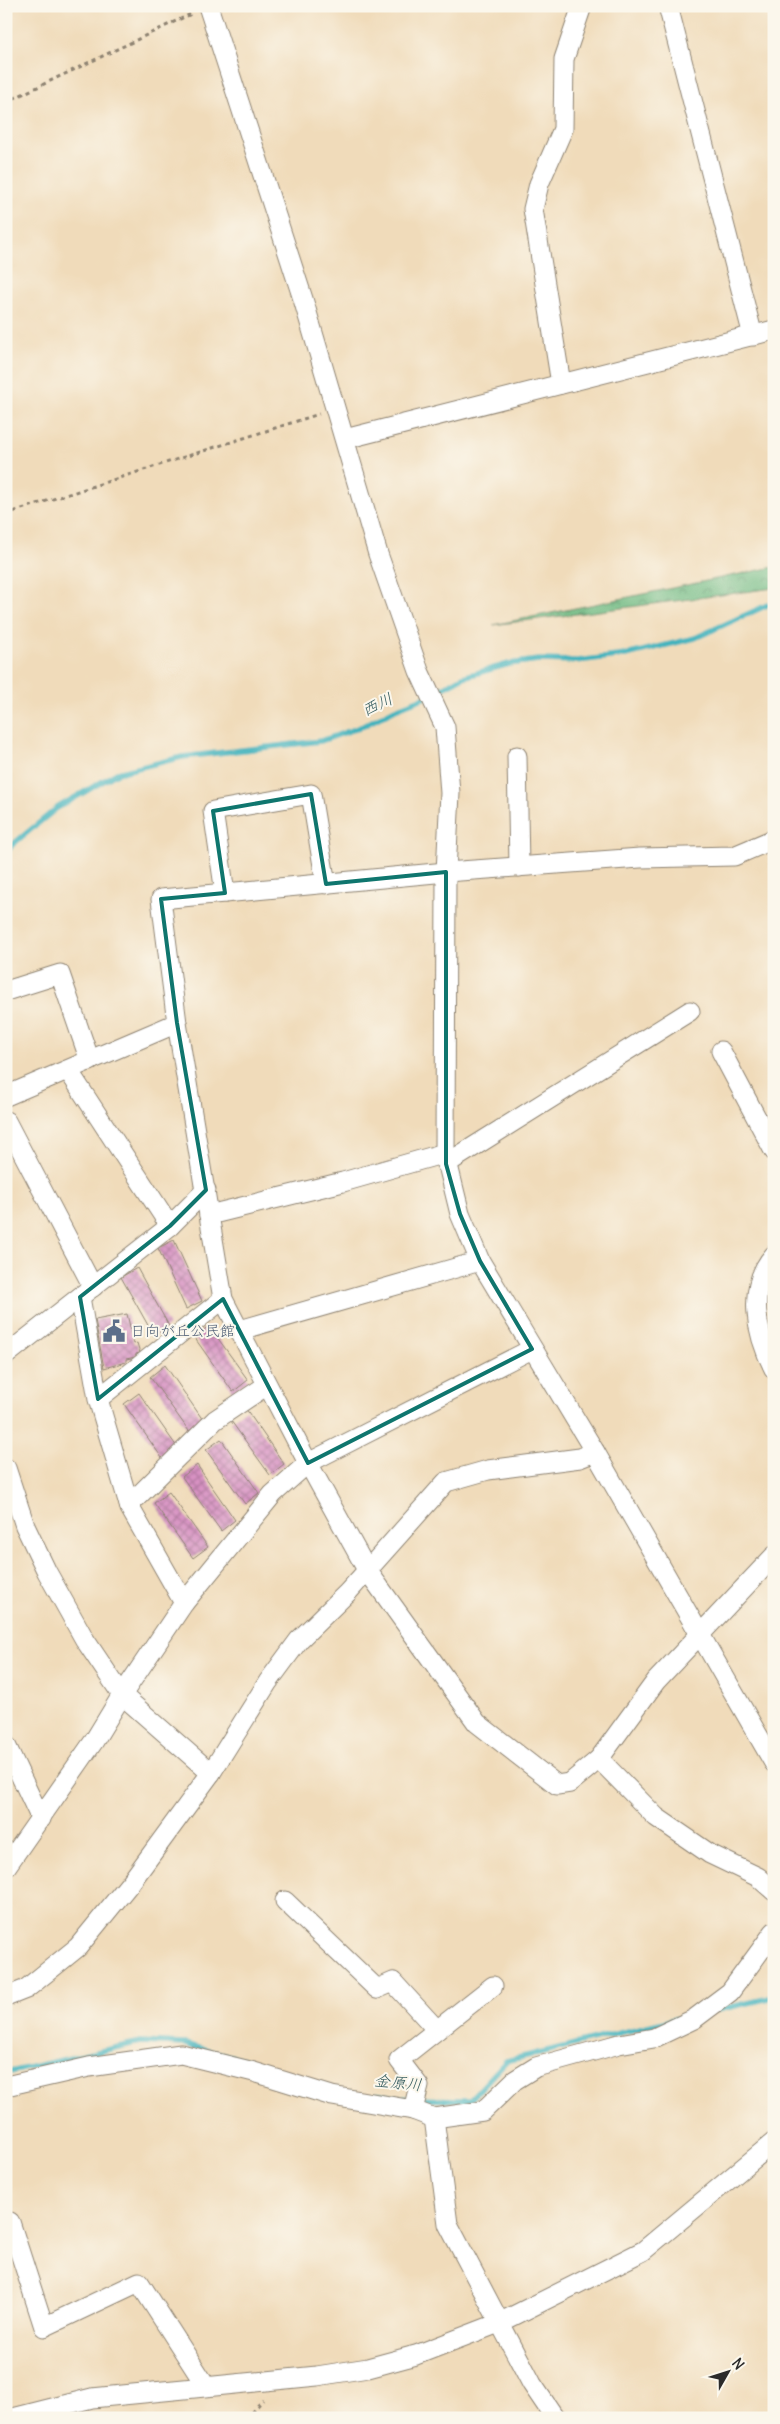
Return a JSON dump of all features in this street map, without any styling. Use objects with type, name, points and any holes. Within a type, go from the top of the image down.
[{"type":"street","points":[[561,384],[533,209],[539,184],[563,129],[564,59],[582,6]]},
{"type":"street","points":[[668,6],[753,336]]},
{"type":"street","points":[[203,8],[336,408],[378,554],[419,671],[445,727],[450,793],[446,872],[446,1158],[460,1214],[480,1261],[595,1452],[774,1763]]},
{"type":"street","points":[[345,439],[774,330]]},
{"type":"street","points":[[517,756],[519,867]]},
{"type":"street","points":[[225,893],[214,811],[311,794],[326,884]]},
{"type":"street","points":[[774,839],[734,856],[640,858],[446,872],[161,899],[177,1024],[223,1300],[308,1463],[367,1570],[477,1723],[557,1785],[570,1783],[599,1759],[656,1681],[774,1556]]},
{"type":"street","points":[[6,991],[60,974],[90,1061]]},
{"type":"street","points":[[209,1215],[446,1158],[690,1011]]},
{"type":"street","points":[[6,1096],[177,1024]]},
{"type":"street","points":[[721,1051],[774,1151]]},
{"type":"street","points":[[68,1070],[170,1226]]},
{"type":"street","points":[[6,1121],[87,1292],[98,1399],[129,1505],[184,1603]]},
{"type":"street","points":[[6,1355],[170,1226],[206,1190]]},
{"type":"street","points":[[774,1255],[765,1265],[756,1290],[759,1332],[774,1369]]},
{"type":"street","points":[[240,1330],[480,1261]]},
{"type":"street","points":[[98,1399],[223,1300]]},
{"type":"street","points":[[6,1868],[94,1741],[122,1695],[184,1603],[273,1494],[308,1463],[532,1349]]},
{"type":"street","points":[[129,1505],[215,1420],[267,1385]]},
{"type":"street","points":[[6,1997],[26,1989],[78,1947],[131,1882],[211,1773],[268,1682],[299,1640],[348,1592],[446,1482],[488,1470],[580,1458],[595,1452]]},
{"type":"street","points":[[6,1468],[25,1526],[47,1572],[85,1640],[122,1695],[211,1773]]},
{"type":"street","points":[[6,1744],[41,1819]]},
{"type":"street","points":[[599,1759],[656,1817],[710,1854],[758,1877],[774,1891]]},
{"type":"street","points":[[285,1901],[377,1989],[393,1982],[436,2030]]},
{"type":"street","points":[[6,2086],[89,2067],[181,2054],[254,2072],[332,2096],[413,2110],[434,2118],[483,2111],[515,2080],[536,2068],[620,2044],[654,2038],[694,2019],[730,1992],[774,1932]]},
{"type":"street","points":[[413,2110],[419,2086],[400,2060],[493,1986]]},
{"type":"street","points":[[434,2118],[448,2224],[532,2384],[556,2418]]},
{"type":"street","points":[[13,2418],[92,2398],[280,2380],[368,2368],[416,2355],[499,2323],[643,2251],[774,2142]]},
{"type":"street","points":[[6,2223],[10,2222],[44,2327],[139,2282],[206,2386]]},
{"type":"path","points":[[6,102],[203,8]]},
{"type":"path","points":[[6,514],[336,408]]},
{"type":"highlighted area","points":[[311,794],[326,884],[446,872],[446,1164],[460,1214],[480,1261],[532,1349],[308,1463],[223,1299],[98,1399],[80,1297],[170,1226],[206,1190],[177,1023],[161,899],[225,893],[213,811]]},
{"type":"green space","points":[[774,567],[774,588],[493,625]]},
{"type":"building","points":[[174,1240],[202,1301],[186,1309],[158,1248]]},
{"type":"building","points":[[137,1268],[169,1326],[154,1336],[121,1277]]},
{"type":"building","name":"日向が丘公民館","points":[[127,1314],[134,1344],[137,1343],[140,1353],[136,1354],[136,1357],[126,1359],[126,1362],[104,1368],[95,1320]]},
{"type":"building","points":[[209,1326],[248,1380],[233,1392],[194,1337]]},
{"type":"building","points":[[165,1365],[203,1420],[189,1431],[150,1377]]},
{"type":"building","points":[[139,1393],[177,1447],[162,1458],[124,1404]]},
{"type":"building","points":[[246,1409],[284,1464],[270,1475],[231,1421]]},
{"type":"building","points":[[221,1439],[259,1493],[245,1504],[206,1450]]},
{"type":"building","points":[[197,1465],[235,1520],[221,1531],[182,1477]]},
{"type":"building","points":[[169,1492],[208,1547],[193,1558],[154,1503]]},
{"type":"waterway","name":"西川","points":[[6,854],[12,845],[57,808],[117,773],[182,757],[321,741],[363,726],[395,709],[431,695],[463,677],[509,664],[538,660],[577,661],[626,655],[695,638],[774,602]]},
{"type":"waterway","name":"金原川","points":[[717,2010],[774,1997]]},
{"type":"waterway","name":"金原川","points":[[378,2095],[409,2099],[470,2100],[506,2061],[676,2019]]},
{"type":"waterway","name":"金原川","points":[[6,2073],[140,2042],[185,2044],[258,2064]]},
{"type":"place","name":"日向が丘公民館","points":[[114,1331]]}]
